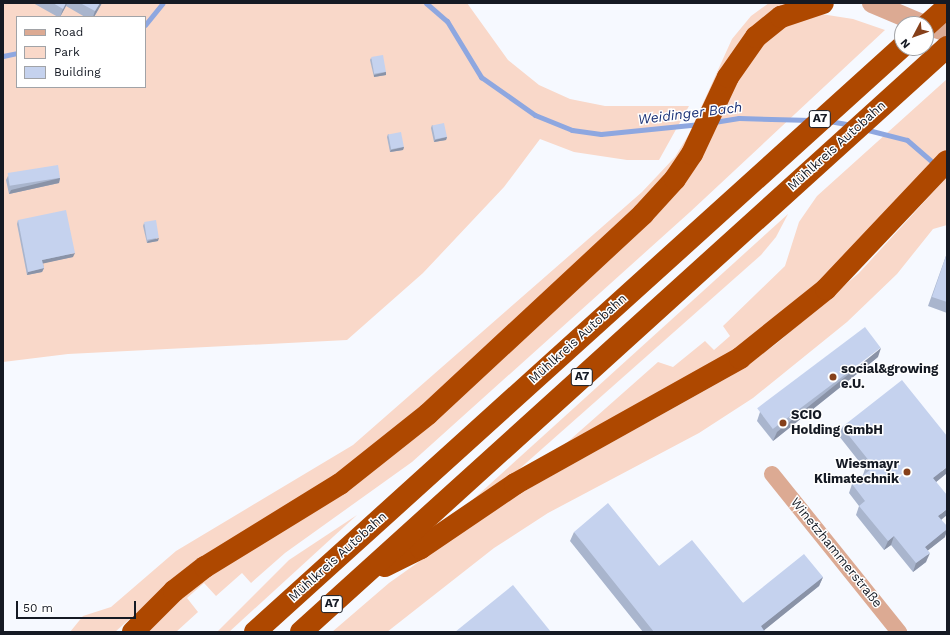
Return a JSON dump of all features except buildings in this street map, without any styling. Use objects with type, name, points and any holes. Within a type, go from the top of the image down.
[{"type":"highway","points":[[133,632],[174,591],[205,568],[340,484],[390,447],[643,214],[692,154],[740,57],[756,37],[781,17],[823,3]]},
{"type":"highway","points":[[934,18],[947,7]]},
{"type":"highway","name":"Mühlkreis Autobahn","points":[[301,632],[943,51]]},
{"type":"highway","name":"Mühlkreis Autobahn","points":[[255,632],[791,144],[894,54]]},
{"type":"highway","points":[[362,577],[421,548],[515,484],[740,358],[826,290],[930,181],[947,161]]},
{"type":"street","points":[[872,3],[903,16]]},
{"type":"street","points":[[934,28],[947,32]]},
{"type":"street","name":"Winetzhammerstraße","points":[[772,474],[899,632]]},
{"type":"green space","points":[[3,3],[467,3],[508,60],[539,85],[570,99],[605,106],[689,106],[659,160],[627,160],[574,152],[540,139],[504,187],[423,273],[347,340],[68,354],[3,362]]},
{"type":"green space","points":[[769,3],[795,3],[696,131],[661,185],[431,399],[363,458],[178,576],[115,632],[70,632],[83,616],[111,607],[176,551],[353,445],[642,192],[675,157],[689,134],[732,39],[751,16]]},
{"type":"green space","points":[[821,14],[853,19],[885,30],[690,212],[412,462],[285,553],[251,583],[242,573],[216,596],[204,583],[187,598],[198,612],[176,632],[143,632],[195,583],[273,533],[663,206],[745,61],[781,26]]},
{"type":"green space","points":[[947,79],[947,151],[871,238],[726,359],[554,454],[658,362],[673,367],[705,341],[714,350],[730,336],[723,326],[785,266],[799,222],[817,196]]},
{"type":"green space","points":[[947,177],[947,225],[933,229],[897,274],[847,322],[753,398],[699,433],[548,513],[494,548],[387,632],[332,632],[389,583],[496,507],[731,376],[776,344],[859,273]]},
{"type":"green space","points":[[788,214],[776,237],[761,255],[508,479],[468,504]]},
{"type":"green space","points":[[357,515],[229,632],[217,632],[289,560]]},
{"type":"waterway","name":"Weidinger Bach","points":[[146,24],[163,3]]},
{"type":"waterway","name":"Weidinger Bach","points":[[426,3],[447,21],[481,77],[535,115],[572,130],[601,134],[700,124]]},
{"type":"waterway","name":"Weidinger Bach","points":[[3,56],[16,53]]},
{"type":"waterway","name":"Weidinger Bach","points":[[714,122],[739,118],[811,120]]},
{"type":"waterway","name":"Weidinger Bach","points":[[829,121],[851,125]]},
{"type":"waterway","name":"Weidinger Bach","points":[[864,129],[907,140],[936,165]]},
{"type":"place","name":"social&growing e.U.","points":[[833,377]]},
{"type":"place","name":"SCIO Holding GmbH","points":[[783,423]]},
{"type":"place","name":"Wiesmayr Klimatechnik","points":[[907,472]]}]
